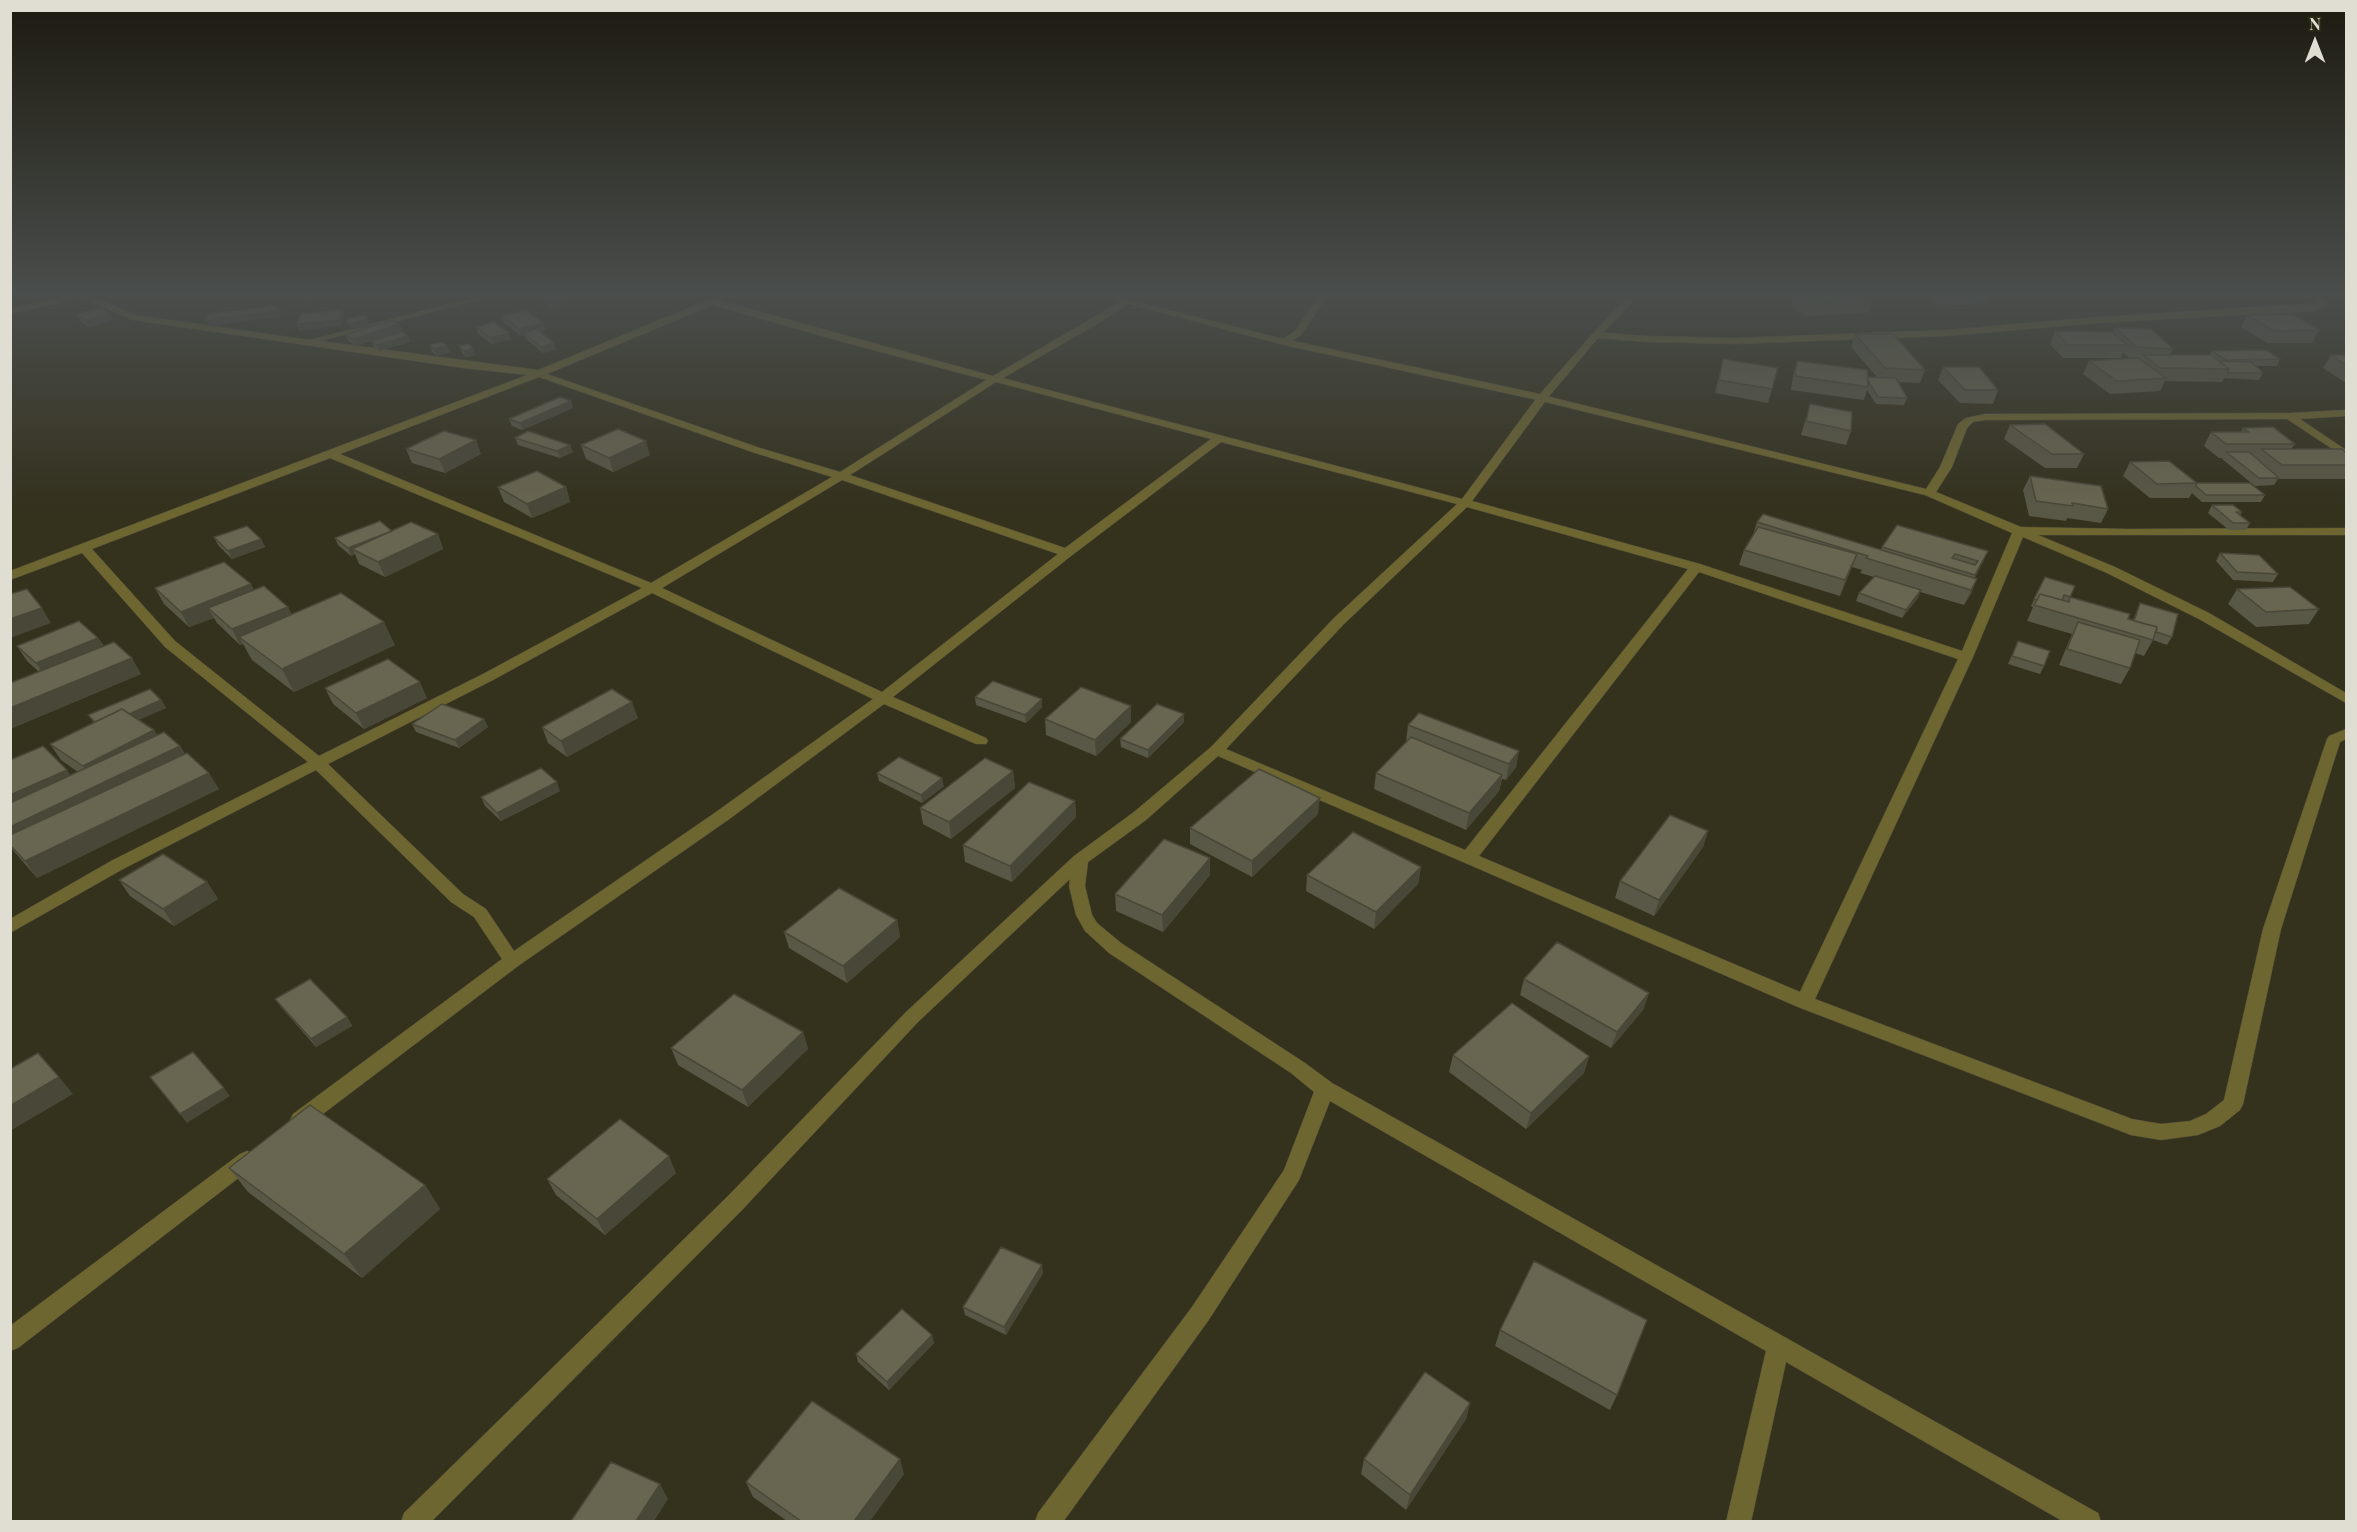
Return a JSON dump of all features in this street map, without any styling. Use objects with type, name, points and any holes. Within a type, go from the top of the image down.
[{"type":"street","points":[[468,365],[536,373],[756,450],[841,476],[1067,553]]},
{"type":"street","points":[[10,576],[555,365]]},
{"type":"street","points":[[947,365],[1465,503],[1696,567],[1966,657]]},
{"type":"street","points":[[10,927],[117,865],[488,677],[652,588],[841,476],[1018,365]]},
{"type":"street","points":[[1390,365],[1542,399],[1929,493],[2111,570],[2204,616],[2346,699]]},
{"type":"street","points":[[413,1521],[735,1203],[912,1017],[1080,860],[1140,816],[1216,750],[1339,621],[1465,503],[1542,399],[1570,365]]},
{"type":"street","points":[[1929,493],[1946,467],[1962,426],[1977,419],[2289,416],[2346,413]]},
{"type":"street","points":[[2289,416],[2346,455]]},
{"type":"street","points":[[282,1134],[512,961],[723,816],[883,698],[1218,438]]},
{"type":"street","points":[[330,454],[652,588],[883,698],[981,741]]},
{"type":"street","points":[[2019,531],[2128,533],[2346,531]]},
{"type":"street","points":[[1804,1002],[1966,657],[2019,531]]},
{"type":"street","points":[[85,548],[170,644],[318,763],[457,898],[480,913],[493,929],[512,961]]},
{"type":"street","points":[[1469,857],[1696,567]]},
{"type":"street","points":[[1216,750],[1804,1002],[2131,1127],[2161,1132],[2191,1129],[2213,1120],[2233,1104],[2272,929],[2334,739],[2346,733]]},
{"type":"street","points":[[1080,860],[1077,886],[1084,915],[1091,927],[1115,948],[1298,1068],[1326,1089],[2089,1521]]},
{"type":"street","points":[[1047,1521],[1200,1314],[1292,1174],[1326,1089]]},
{"type":"street","points":[[10,1340],[263,1148]]},
{"type":"street","points":[[1738,1521],[1778,1346]]},
{"type":"building","points":[[1722,365],[1763,365],[1778,368],[1772,389],[1719,380]]},
{"type":"building","points":[[1796,365],[1832,365],[1867,370],[1868,387],[1795,376]]},
{"type":"building","points":[[1883,365],[1921,365],[1925,370],[1885,368]]},
{"type":"building","points":[[2095,365],[2148,365],[2166,378],[2117,381]]},
{"type":"building","points":[[2157,365],[2224,365],[2229,369],[2160,368]]},
{"type":"building","points":[[2224,365],[2255,365],[2263,373],[2228,373],[2229,369]]},
{"type":"building","points":[[1943,367],[1979,367],[1998,390],[1965,390]]},
{"type":"building","points":[[1868,377],[1896,378],[1907,398],[1878,397]]},
{"type":"building","points":[[560,397],[571,401],[520,423],[509,419]]},
{"type":"building","points":[[1810,404],[1852,412],[1851,431],[1806,421]]},
{"type":"building","points":[[2045,424],[2084,454],[2052,454],[2010,425]]},
{"type":"building","points":[[2273,427],[2295,444],[2226,444],[2211,432],[2249,432],[2243,428]]},
{"type":"building","points":[[618,429],[646,441],[609,458],[581,445]]},
{"type":"building","points":[[444,431],[476,440],[439,459],[406,449]]},
{"type":"building","points":[[528,431],[570,445],[557,451],[515,438]]},
{"type":"building","points":[[2261,449],[2342,449],[2346,453],[2346,465],[2282,465]]},
{"type":"building","points":[[2226,452],[2249,452],[2279,478],[2259,478]]},
{"type":"building","points":[[2169,461],[2197,483],[2157,484],[2130,462]]},
{"type":"building","points":[[537,471],[566,487],[527,504],[498,487]]},
{"type":"building","points":[[2030,476],[2101,486],[2108,509],[2072,503],[2073,506],[2036,501]]},
{"type":"building","points":[[2197,483],[2250,483],[2265,495],[2206,495],[2196,486]]},
{"type":"building","points":[[2212,505],[2233,505],[2242,512],[2236,512],[2250,523],[2233,523]]},
{"type":"building","points":[[1763,514],[1977,579],[1971,590],[1757,522]]},
{"type":"building","points":[[380,521],[392,531],[348,548],[335,538]]},
{"type":"building","points":[[411,522],[438,534],[378,562],[352,549]]},
{"type":"building","points":[[1897,525],[1988,551],[1975,575],[1882,547]],"holes":[[[1955,554],[1978,561],[1975,565],[1952,558]]]},
{"type":"building","points":[[247,526],[261,539],[228,551],[214,537]]},
{"type":"building","points":[[1758,527],[1857,554],[1845,580],[1744,550]]},
{"type":"building","points":[[2220,553],[2259,555],[2278,574],[2237,572]]},
{"type":"building","points":[[224,562],[251,584],[181,612],[155,588]]},
{"type":"building","points":[[1875,576],[1921,590],[1906,610],[1859,593]]},
{"type":"building","points":[[2045,577],[2075,586],[2070,597],[2064,595],[2062,600],[2040,594],[2037,600],[2034,599]]},
{"type":"building","points":[[264,586],[288,607],[232,629],[208,608]]},
{"type":"building","points":[[2290,587],[2319,609],[2266,612],[2237,589]]},
{"type":"building","points":[[27,589],[42,608],[10,619],[10,594]]},
{"type":"building","points":[[341,593],[384,622],[282,669],[239,637]]},
{"type":"building","points":[[2040,594],[2069,602],[2070,597],[2130,614],[2128,619],[2157,627],[2153,640],[2034,605]]},
{"type":"building","points":[[2140,603],[2178,614],[2172,637],[2156,632],[2157,627],[2134,621]]},
{"type":"building","points":[[79,621],[98,638],[36,663],[17,646]]},
{"type":"building","points":[[2078,622],[2140,640],[2130,668],[2067,649]]},
{"type":"building","points":[[2018,641],[2050,651],[2044,666],[2012,656]]},
{"type":"building","points":[[114,642],[132,658],[10,708],[10,683]]},
{"type":"building","points":[[388,659],[420,682],[356,713],[325,688]]},
{"type":"building","points":[[993,681],[1042,699],[1025,715],[975,697]]},
{"type":"building","points":[[1081,687],[1131,706],[1095,740],[1045,719]]},
{"type":"building","points":[[150,689],[161,700],[129,714],[122,709],[95,722],[88,715]]},
{"type":"building","points":[[612,689],[632,702],[561,741],[542,727]]},
{"type":"building","points":[[442,704],[484,719],[455,740],[412,724]]},
{"type":"building","points":[[1157,704],[1184,714],[1148,750],[1120,739]]},
{"type":"building","points":[[122,709],[154,730],[83,766],[50,744]]},
{"type":"building","points":[[1419,713],[1519,751],[1509,764],[1408,725]]},
{"type":"building","points":[[164,732],[180,746],[10,827],[10,803]]},
{"type":"building","points":[[1411,737],[1502,775],[1469,813],[1376,773]]},
{"type":"building","points":[[43,746],[67,770],[10,795],[10,760]]},
{"type":"building","points":[[187,753],[209,773],[25,861],[10,845],[10,835]]},
{"type":"building","points":[[899,757],[942,778],[921,795],[877,773]]},
{"type":"building","points":[[985,758],[1013,771],[949,822],[920,808]]},
{"type":"building","points":[[541,768],[557,782],[497,813],[481,797]]},
{"type":"building","points":[[1259,769],[1320,798],[1252,861],[1190,828]]},
{"type":"building","points":[[1029,782],[1075,801],[1010,866],[963,845]]},
{"type":"building","points":[[1670,815],[1708,831],[1659,900],[1620,881]]},
{"type":"building","points":[[1353,832],[1421,867],[1376,912],[1307,875]]},
{"type":"building","points":[[1164,839],[1210,858],[1162,915],[1115,894]]},
{"type":"building","points":[[163,854],[207,882],[163,909],[119,880]]},
{"type":"building","points":[[839,888],[897,920],[843,966],[784,932]]},
{"type":"building","points":[[1557,942],[1649,993],[1617,1032],[1524,979]]},
{"type":"building","points":[[310,979],[347,1017],[311,1039],[275,999]]},
{"type":"building","points":[[734,994],[803,1032],[742,1090],[671,1048]]},
{"type":"building","points":[[1512,1003],[1589,1056],[1531,1113],[1453,1055]]},
{"type":"building","points":[[193,1052],[224,1088],[180,1114],[150,1077]]},
{"type":"building","points":[[38,1053],[59,1077],[10,1106],[10,1069]]},
{"type":"building","points":[[310,1105],[425,1185],[344,1254],[229,1168]]},
{"type":"building","points":[[620,1119],[669,1156],[597,1219],[547,1179]]},
{"type":"building","points":[[1001,1247],[1042,1265],[1004,1327],[963,1307]]},
{"type":"building","points":[[1534,1261],[1647,1320],[1617,1395],[1500,1330]]},
{"type":"building","points":[[902,1309],[932,1335],[887,1382],[856,1354]]},
{"type":"building","points":[[1425,1372],[1470,1403],[1410,1495],[1364,1459]]},
{"type":"building","points":[[812,1401],[900,1459],[854,1521],[801,1521],[746,1482]]},
{"type":"building","points":[[611,1462],[660,1484],[636,1521],[571,1521]]}]
